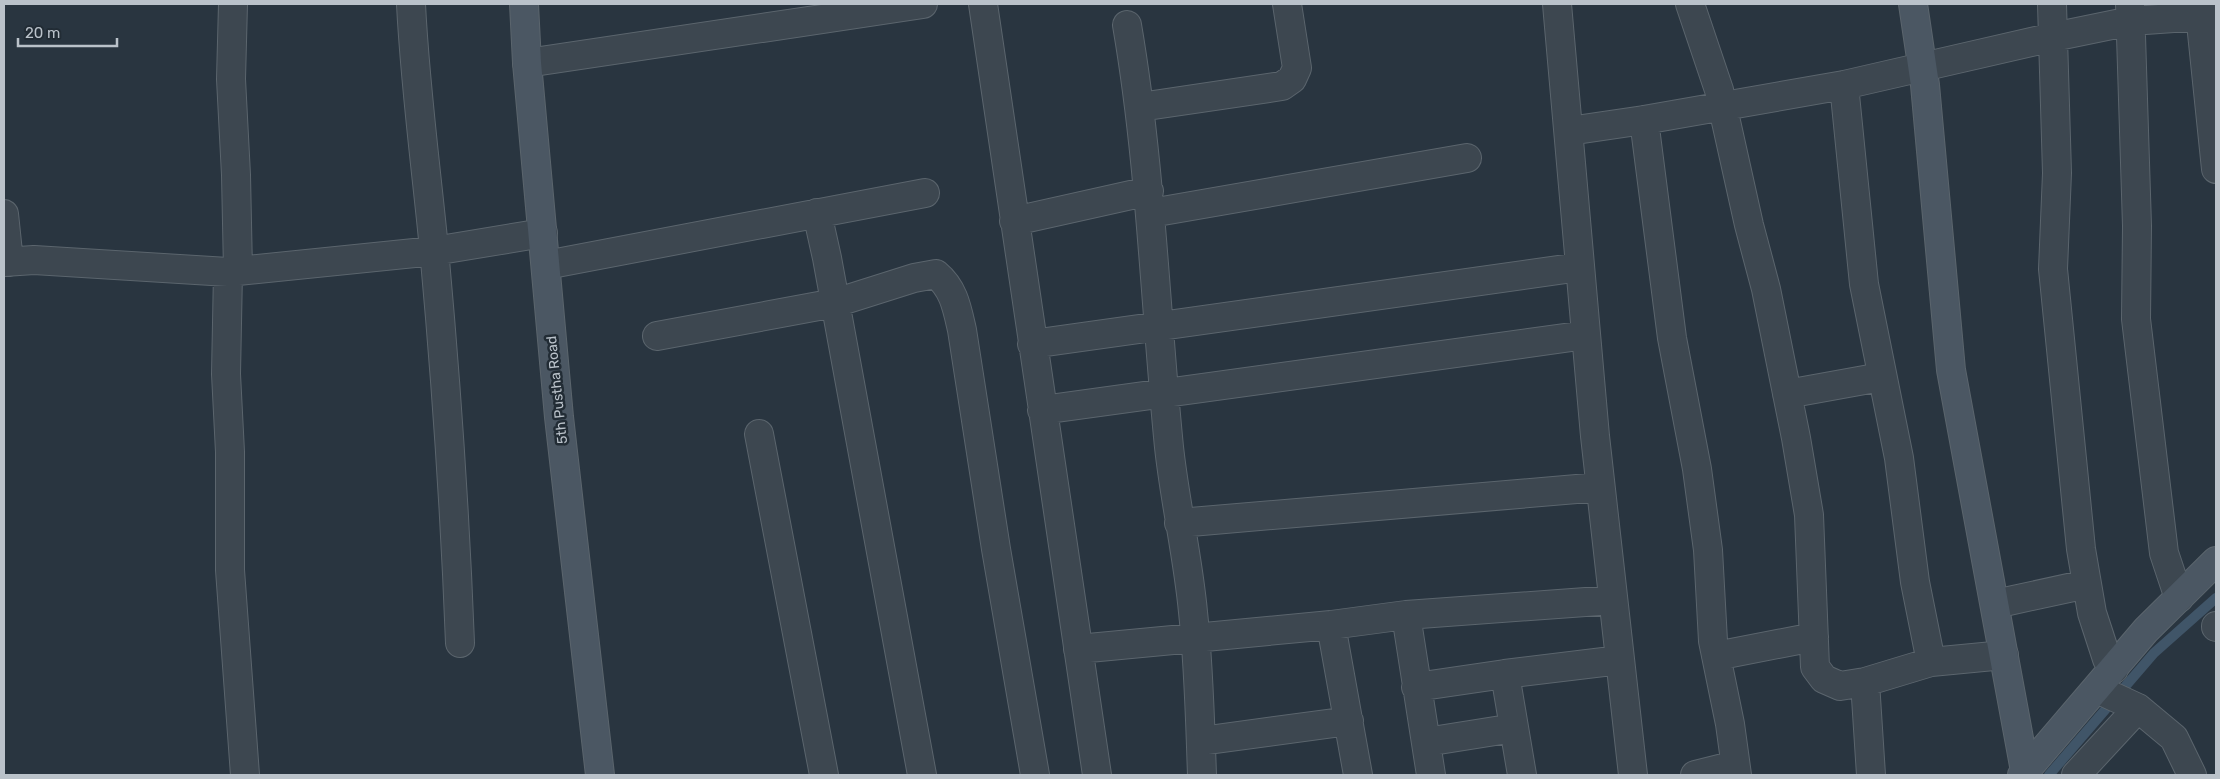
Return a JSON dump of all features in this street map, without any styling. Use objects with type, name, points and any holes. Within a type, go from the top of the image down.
[{"type":"street","points":[[233,4],[231,79],[236,175],[233,271],[226,374],[230,452],[230,570],[245,775]]},
{"type":"street","points":[[412,4],[413,44],[434,251],[455,510],[460,643]]},
{"type":"street","name":"5th Pustha Road","points":[[524,4],[527,63],[544,233],[559,417],[600,775]]},
{"type":"street","points":[[527,63],[873,8],[924,4]]},
{"type":"street","points":[[983,4],[1096,775]]},
{"type":"street","points":[[1140,107],[1282,86],[1292,79],[1296,68],[1287,4]]},
{"type":"street","points":[[1557,4],[1600,487],[1633,775]]},
{"type":"street","points":[[1690,4],[1719,90],[1749,225],[1766,289],[1810,515],[1815,667],[1824,679],[1840,686],[1865,682],[1931,662],[2004,655]]},
{"type":"street","points":[[1913,4],[1922,66],[1952,370],[2024,773]]},
{"type":"street","points":[[2052,4],[2057,173],[2052,269],[2081,549],[2092,613],[2116,693],[2174,738],[2192,775]]},
{"type":"street","points":[[1569,131],[1644,120],[1844,85],[2053,37],[2130,12],[2205,11],[2216,169]]},
{"type":"street","points":[[2130,12],[2137,226],[2136,319],[2164,553],[2179,598]]},
{"type":"street","points":[[1127,25],[1140,107],[1150,202],[1158,327],[1179,522],[1193,611],[1202,775]]},
{"type":"street","points":[[1844,85],[1864,284],[1898,458],[1915,582],[1931,662]]},
{"type":"street","points":[[1644,120],[1672,338],[1698,478],[1708,550],[1713,641],[1730,724],[1736,770],[1695,775]]},
{"type":"street","points":[[1014,221],[1467,158]]},
{"type":"street","points":[[546,265],[925,193]]},
{"type":"street","points":[[817,213],[922,775]]},
{"type":"street","points":[[4,214],[6,262],[34,260],[233,271],[434,251],[544,233]]},
{"type":"street","points":[[1032,344],[1580,267]]},
{"type":"street","points":[[657,336],[835,303],[914,278],[936,274],[947,283],[962,330],[996,549],[1035,775]]},
{"type":"street","points":[[1042,410],[1586,334]]},
{"type":"street","points":[[1787,394],[1881,377]]},
{"type":"street","points":[[760,434],[824,775]]},
{"type":"street","points":[[1179,522],[1600,487]]},
{"type":"street","points":[[2076,775],[2146,630],[2216,560]]},
{"type":"street","points":[[1995,604],[2087,584]]},
{"type":"street","points":[[1078,649],[1331,625],[1406,614],[1613,600]]},
{"type":"street","points":[[1406,614],[1431,775]]},
{"type":"street","points":[[1331,625],[1358,775]]},
{"type":"street","points":[[1716,656],[1814,637]]},
{"type":"street","points":[[1416,687],[1620,660]]},
{"type":"street","points":[[1505,674],[1522,775]]},
{"type":"street","points":[[1865,682],[1871,775]]},
{"type":"street","points":[[2024,773],[2116,693]]},
{"type":"street","points":[[1201,741],[1348,721]]},
{"type":"street","points":[[1426,742],[1514,728]]},
{"type":"waterway","points":[[2049,775],[2154,653],[2216,598]]}]
